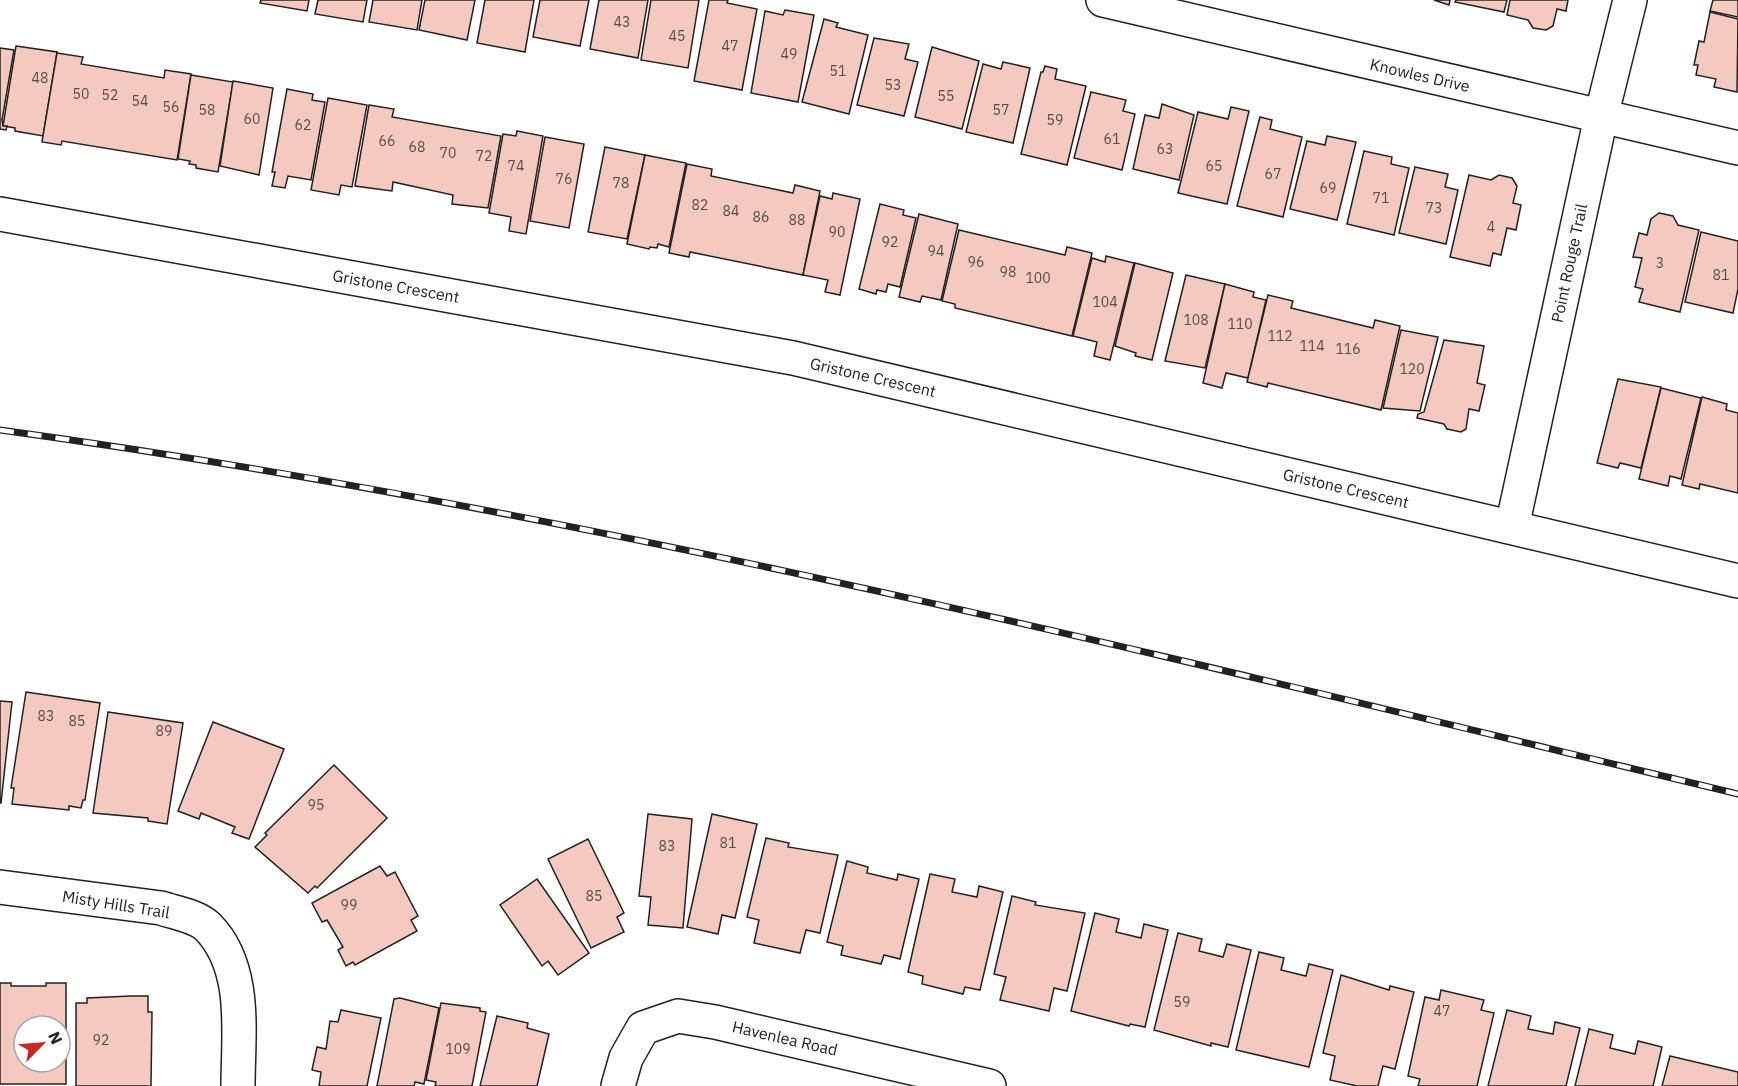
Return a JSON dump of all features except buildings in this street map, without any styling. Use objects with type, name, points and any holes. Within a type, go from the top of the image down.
[{"type":"street","name":"Knowles Drive","points":[[1103,0],[1738,148]]},
{"type":"street","name":"Point Rouge Trail","points":[[1512,527],[1601,117],[1630,0]]},
{"type":"street","name":"Gristone Crescent","points":[[0,214],[793,358],[1738,582]]},
{"type":"street","name":"Misty Hills Trail","points":[[0,887],[161,908],[207,926],[234,972],[238,1086]]},
{"type":"street","name":"Havenlea Road","points":[[618,1086],[626,1058],[644,1028],[678,1016],[715,1022],[989,1086]]},
{"type":"railway","points":[[0,430],[220,463],[438,501],[656,544],[1090,639],[1738,794]]}]
